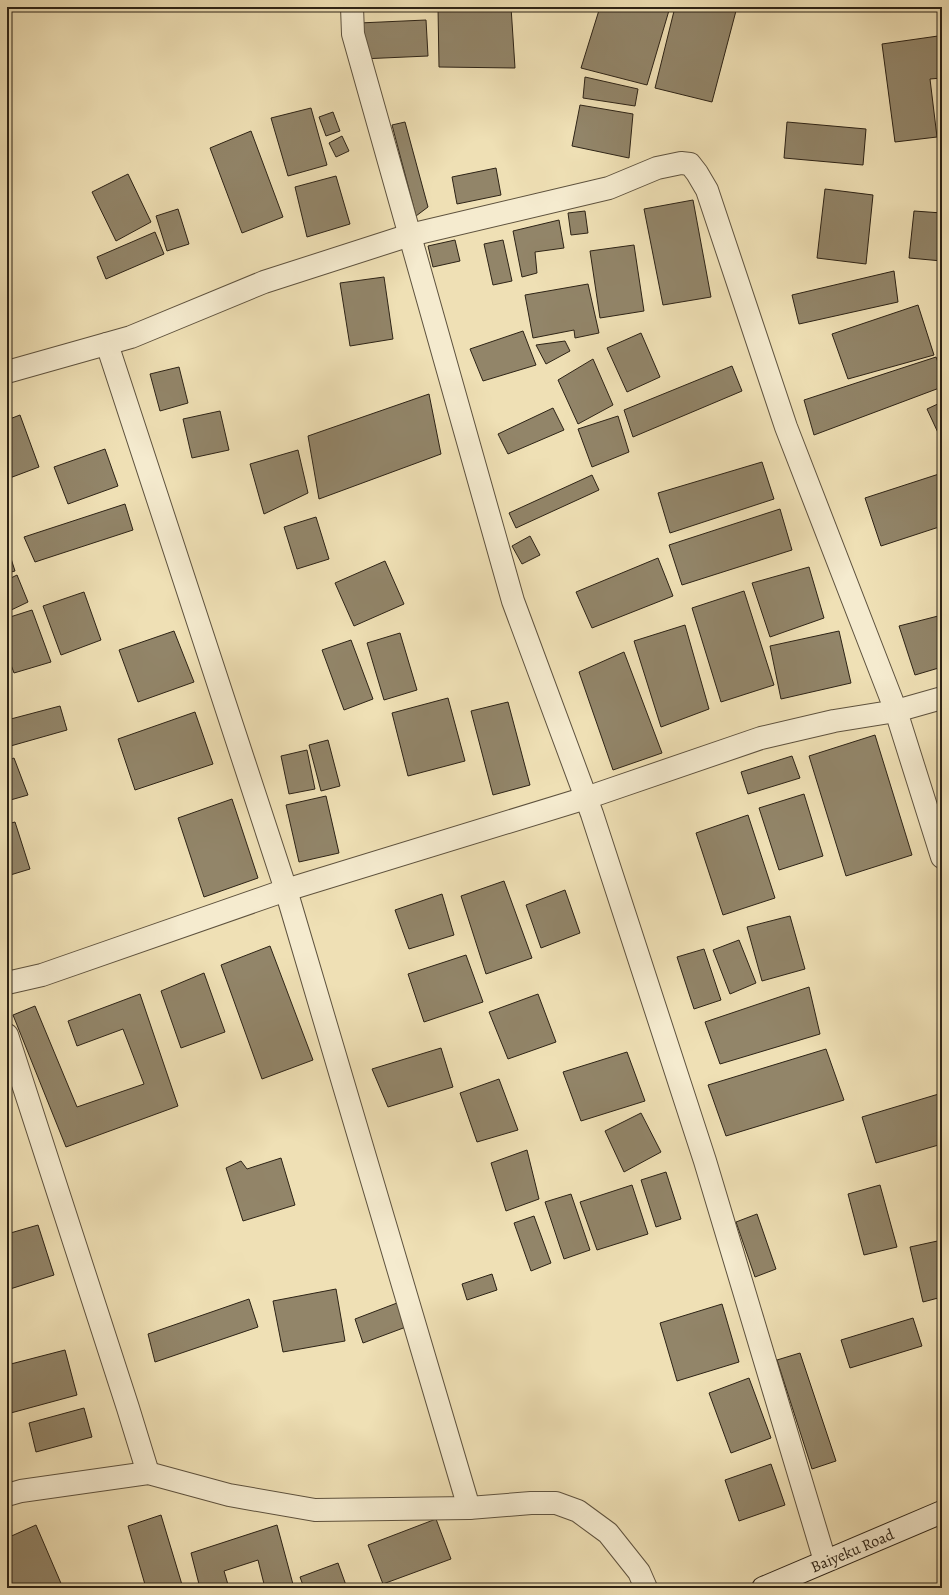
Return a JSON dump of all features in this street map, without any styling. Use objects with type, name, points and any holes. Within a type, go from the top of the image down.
[{"type":"street","points":[[352,7],[353,34],[513,601],[586,798],[705,1161],[825,1561]]},
{"type":"street","points":[[7,372],[131,337],[264,282],[410,235],[609,188],[657,168],[681,163],[690,164],[707,190],[786,427],[896,711],[942,857]]},
{"type":"street","points":[[107,344],[286,890],[469,1508]]},
{"type":"street","points":[[7,983],[42,975],[286,890],[586,798],[761,738],[834,721],[896,711],[942,698]]},
{"type":"street","points":[[7,1036],[148,1473]]},
{"type":"street","points":[[7,1495],[20,1491],[148,1473],[229,1495],[315,1510],[469,1508],[531,1503],[556,1503],[578,1511],[608,1533],[639,1572],[646,1588]]},
{"type":"street","name":"Baiyeku Road","points":[[763,1588],[942,1512]]},
{"type":"building","points":[[438,7],[511,7],[515,68],[439,67]]},
{"type":"building","points":[[600,7],[670,7],[647,85],[581,68]]},
{"type":"building","points":[[675,7],[737,7],[712,102],[655,88]]},
{"type":"building","points":[[426,20],[428,56],[361,59],[359,23]]},
{"type":"building","points":[[938,36],[942,78],[930,79],[937,137],[895,142],[882,44]]},
{"type":"building","points":[[585,77],[638,89],[635,106],[583,98]]},
{"type":"building","points":[[580,105],[633,114],[629,158],[572,146]]},
{"type":"building","points":[[311,108],[327,165],[288,176],[271,118]]},
{"type":"building","points":[[333,112],[340,131],[326,136],[319,117]]},
{"type":"building","points":[[405,122],[428,207],[416,216],[392,125]]},
{"type":"building","points":[[787,122],[866,129],[863,165],[784,158]]},
{"type":"building","points":[[251,131],[283,217],[242,233],[210,148]]},
{"type":"building","points":[[342,136],[349,151],[336,157],[329,143]]},
{"type":"building","points":[[496,168],[501,195],[457,204],[452,177]]},
{"type":"building","points":[[128,174],[151,222],[116,241],[92,192]]},
{"type":"building","points":[[336,176],[350,224],[307,237],[295,187]]},
{"type":"building","points":[[825,189],[873,195],[866,264],[817,258]]},
{"type":"building","points":[[693,200],[711,297],[663,305],[644,209]]},
{"type":"building","points":[[178,209],[189,244],[167,251],[156,216]]},
{"type":"building","points":[[585,211],[588,233],[571,235],[568,213]]},
{"type":"building","points":[[914,211],[942,213],[942,261],[909,258]]},
{"type":"building","points":[[559,220],[564,248],[535,252],[537,273],[522,277],[513,231]]},
{"type":"building","points":[[155,232],[164,254],[106,279],[97,257]]},
{"type":"building","points":[[455,240],[460,261],[433,267],[428,246]]},
{"type":"building","points":[[503,240],[512,281],[493,285],[484,244]]},
{"type":"building","points":[[634,245],[644,311],[600,318],[590,251]]},
{"type":"building","points":[[894,271],[898,302],[799,324],[792,295]]},
{"type":"building","points":[[384,277],[393,339],[350,346],[340,283]]},
{"type":"building","points":[[588,284],[599,333],[575,338],[574,330],[533,338],[525,295]]},
{"type":"building","points":[[918,305],[934,355],[848,379],[832,334]]},
{"type":"building","points":[[523,331],[536,365],[483,381],[470,349]]},
{"type":"building","points":[[641,333],[660,377],[627,392],[607,348]]},
{"type":"building","points":[[565,341],[570,351],[546,364],[536,345]]},
{"type":"building","points":[[936,357],[942,372],[942,387],[814,435],[804,400]]},
{"type":"building","points":[[593,359],[613,405],[578,424],[558,380]]},
{"type":"building","points":[[732,366],[742,391],[633,437],[624,410]]},
{"type":"building","points":[[179,367],[188,403],[160,411],[150,374]]},
{"type":"building","points":[[429,394],[441,454],[319,499],[308,436]]},
{"type":"building","points":[[942,402],[942,437],[940,437],[927,409]]},
{"type":"building","points":[[553,408],[564,430],[508,454],[498,434]]},
{"type":"building","points":[[220,411],[229,450],[192,458],[183,419]]},
{"type":"building","points":[[20,415],[39,467],[7,479],[7,420]]},
{"type":"building","points":[[618,416],[629,452],[592,467],[578,429]]},
{"type":"building","points":[[105,449],[118,486],[68,504],[54,467]]},
{"type":"building","points":[[298,450],[308,493],[264,514],[250,464]]},
{"type":"building","points":[[762,462],[774,499],[670,533],[658,493]]},
{"type":"building","points":[[942,473],[942,526],[881,546],[865,498]]},
{"type":"building","points":[[592,475],[599,490],[516,528],[509,513]]},
{"type":"building","points":[[125,504],[133,530],[35,562],[24,537]]},
{"type":"building","points":[[780,509],[792,550],[682,585],[669,545]]},
{"type":"building","points":[[316,517],[329,559],[297,569],[284,527]]},
{"type":"building","points":[[530,536],[540,555],[522,564],[512,546]]},
{"type":"building","points":[[7,546],[15,571],[7,573]]},
{"type":"building","points":[[658,558],[673,596],[592,628],[576,592]]},
{"type":"building","points":[[385,561],[404,604],[354,626],[335,583]]},
{"type":"building","points":[[809,567],[824,618],[770,637],[752,583]]},
{"type":"building","points":[[17,575],[28,602],[7,612],[7,580]]},
{"type":"building","points":[[744,591],[774,685],[721,702],[692,608]]},
{"type":"building","points":[[84,592],[101,640],[61,655],[43,606]]},
{"type":"building","points":[[32,610],[51,662],[14,673],[7,654],[7,618]]},
{"type":"building","points":[[942,615],[942,667],[915,675],[899,626]]},
{"type":"building","points":[[685,625],[709,709],[661,727],[634,641]]},
{"type":"building","points":[[174,631],[194,682],[138,702],[119,650]]},
{"type":"building","points":[[839,631],[851,683],[781,699],[770,646]]},
{"type":"building","points":[[400,633],[417,690],[384,700],[367,643]]},
{"type":"building","points":[[351,640],[373,699],[344,710],[322,650]]},
{"type":"building","points":[[624,652],[662,753],[613,770],[579,672]]},
{"type":"building","points":[[448,698],[465,761],[408,776],[392,713]]},
{"type":"building","points":[[508,702],[530,785],[493,795],[471,711]]},
{"type":"building","points":[[60,706],[67,730],[7,747],[7,720]]},
{"type":"building","points":[[195,712],[213,764],[135,790],[118,739]]},
{"type":"building","points":[[875,735],[912,855],[846,876],[809,756]]},
{"type":"building","points":[[328,740],[340,786],[321,791],[309,745]]},
{"type":"building","points":[[307,750],[315,789],[289,794],[281,756]]},
{"type":"building","points":[[792,756],[800,778],[748,794],[741,772]]},
{"type":"building","points":[[14,758],[28,795],[7,801],[7,761]]},
{"type":"building","points":[[804,794],[823,856],[779,870],[759,808]]},
{"type":"building","points":[[326,796],[339,853],[299,862],[286,805]]},
{"type":"building","points":[[232,799],[258,878],[204,897],[178,818]]},
{"type":"building","points":[[748,815],[775,898],[723,915],[696,833]]},
{"type":"building","points":[[15,822],[30,869],[7,876],[7,824]]},
{"type":"building","points":[[504,881],[532,958],[486,974],[461,896]]},
{"type":"building","points":[[565,890],[580,933],[541,948],[526,905]]},
{"type":"building","points":[[442,894],[454,935],[409,949],[395,910]]},
{"type":"building","points":[[790,916],[805,969],[762,981],[747,927]]},
{"type":"building","points":[[739,940],[756,983],[730,994],[713,950]]},
{"type":"building","points":[[270,946],[313,1060],[262,1079],[221,965]]},
{"type":"building","points":[[704,949],[721,1000],[694,1009],[677,957]]},
{"type":"building","points":[[466,955],[483,1002],[424,1022],[408,974]]},
{"type":"building","points":[[204,973],[225,1032],[181,1048],[161,991]]},
{"type":"building","points":[[809,987],[820,1034],[720,1064],[705,1022]]},
{"type":"building","points":[[140,994],[178,1106],[66,1147],[13,1015],[35,1006],[77,1107],[144,1084],[123,1029],[77,1046],[68,1021]]},
{"type":"building","points":[[538,994],[556,1042],[508,1059],[489,1012]]},
{"type":"building","points":[[441,1048],[453,1087],[388,1107],[372,1069]]},
{"type":"building","points":[[826,1049],[844,1100],[726,1136],[708,1085]]},
{"type":"building","points":[[627,1052],[645,1101],[581,1121],[563,1072]]},
{"type":"building","points":[[499,1079],[518,1130],[477,1142],[460,1093]]},
{"type":"building","points":[[942,1093],[942,1144],[876,1163],[862,1117]]},
{"type":"building","points":[[641,1113],[661,1152],[624,1172],[605,1131]]},
{"type":"building","points":[[527,1150],[539,1199],[506,1211],[491,1163]]},
{"type":"building","points":[[281,1158],[295,1205],[243,1221],[226,1168],[241,1161],[247,1169]]},
{"type":"building","points":[[666,1172],[681,1219],[656,1227],[641,1180]]},
{"type":"building","points":[[632,1185],[648,1234],[597,1250],[580,1202]]},
{"type":"building","points":[[880,1185],[897,1247],[864,1255],[848,1194]]},
{"type":"building","points":[[571,1194],[590,1250],[564,1259],[545,1202]]},
{"type":"building","points":[[757,1214],[776,1269],[755,1277],[736,1222]]},
{"type":"building","points":[[534,1216],[551,1263],[531,1271],[514,1223]]},
{"type":"building","points":[[38,1225],[54,1275],[7,1290],[7,1234]]},
{"type":"building","points":[[942,1240],[942,1297],[923,1302],[910,1247]]},
{"type":"building","points":[[492,1274],[497,1290],[467,1300],[462,1284]]},
{"type":"building","points":[[336,1289],[345,1341],[283,1352],[273,1301]]},
{"type":"building","points":[[249,1299],[258,1327],[155,1362],[148,1334]]},
{"type":"building","points":[[397,1303],[406,1327],[363,1343],[355,1319]]},
{"type":"building","points":[[722,1304],[739,1362],[677,1381],[660,1323]]},
{"type":"building","points":[[913,1318],[922,1346],[850,1368],[841,1340]]},
{"type":"building","points":[[65,1350],[77,1395],[7,1414],[7,1365]]},
{"type":"building","points":[[800,1353],[836,1461],[812,1469],[777,1360]]},
{"type":"building","points":[[749,1378],[771,1438],[731,1453],[709,1393]]},
{"type":"building","points":[[84,1408],[92,1437],[36,1452],[29,1423]]},
{"type":"building","points":[[771,1464],[785,1505],[739,1521],[725,1480]]},
{"type":"building","points":[[161,1515],[183,1588],[146,1588],[128,1526]]},
{"type":"building","points":[[436,1519],[451,1559],[383,1584],[368,1545]]},
{"type":"building","points":[[36,1525],[63,1588],[13,1588],[7,1573],[7,1538]]},
{"type":"building","points":[[277,1525],[294,1588],[265,1588],[258,1560],[224,1571],[229,1588],[200,1588],[191,1553]]},
{"type":"building","points":[[338,1563],[347,1588],[304,1588],[300,1577]]}]
